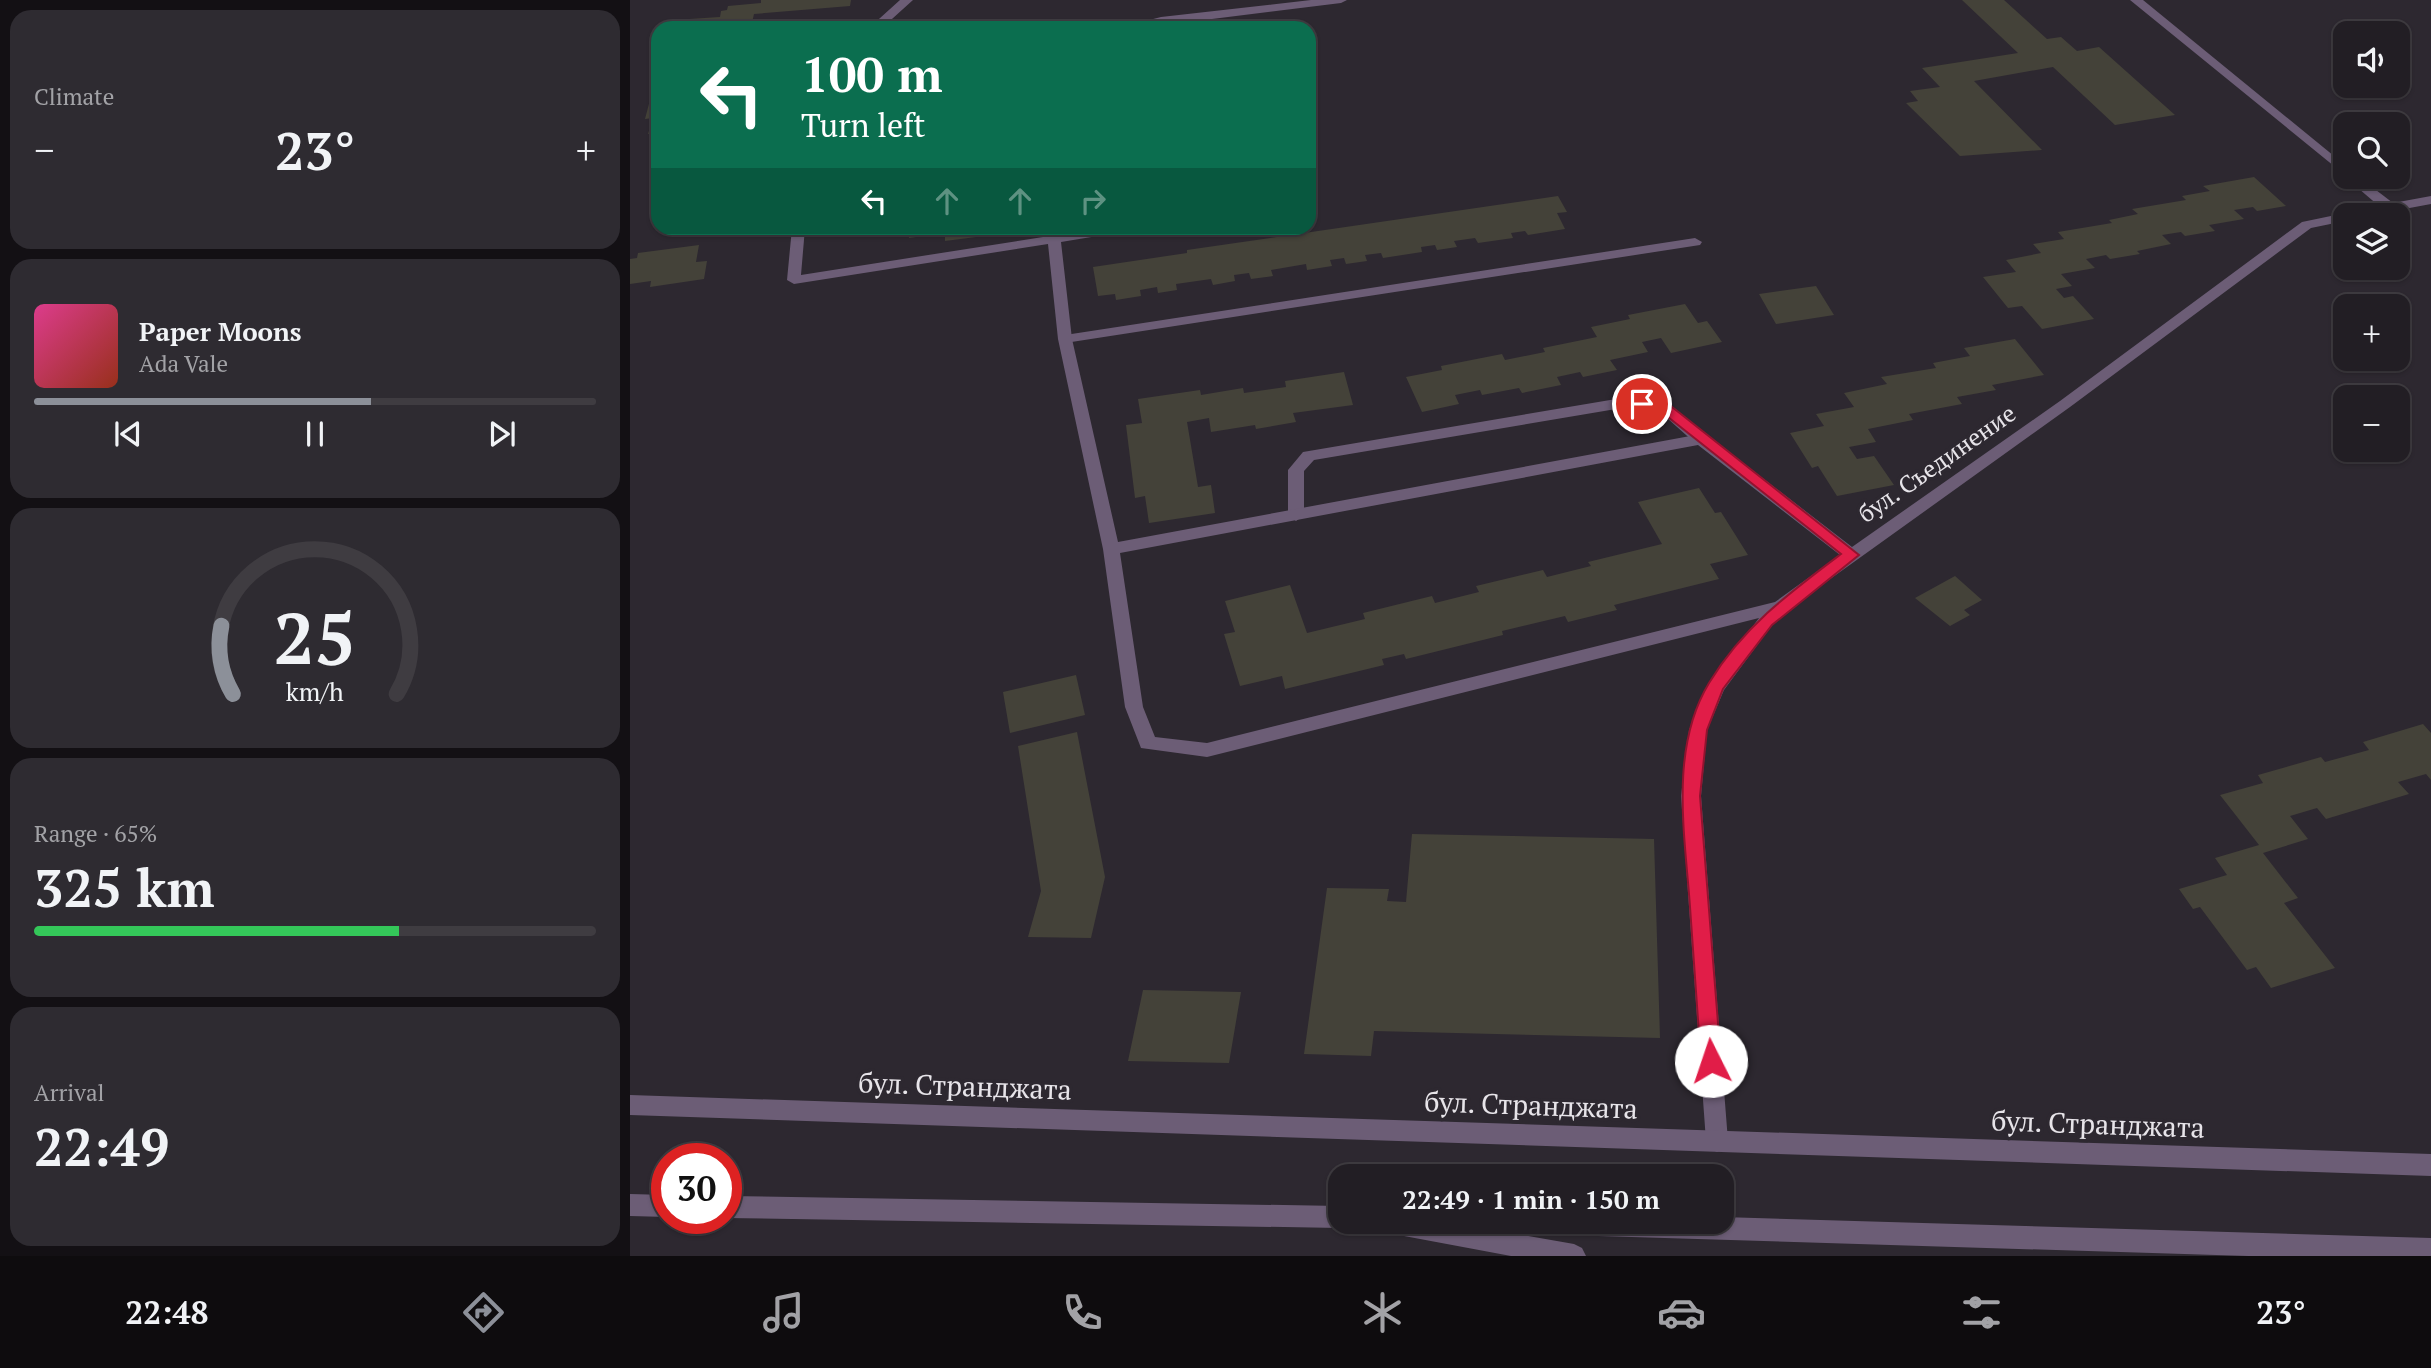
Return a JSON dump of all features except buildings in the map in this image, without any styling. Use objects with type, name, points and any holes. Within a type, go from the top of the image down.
[{"type":"street","points":[[883,21],[907,0]]},
{"type":"street","points":[[1156,21],[1341,0]]},
{"type":"street","points":[[2136,0],[2333,162]]},
{"type":"street","points":[[2366,189],[2384,203]]},
{"type":"street","points":[[2410,204],[2431,200]]},
{"type":"street","name":"бул. Съединение","points":[[1717,1141],[1691,796],[1698,730],[1716,687],[1766,621],[1781,607],[2065,404],[2307,225],[2333,220]]},
{"type":"street","points":[[797,235],[794,280],[1042,235]]},
{"type":"street","points":[[1053,235],[1065,339],[1111,549],[1134,707],[1148,743],[1207,750],[1781,607]]},
{"type":"street","points":[[1065,339],[1695,242]]},
{"type":"street","points":[[1296,515],[1296,470],[1309,456],[1622,403],[1662,406],[1851,555]]},
{"type":"street","points":[[1111,549],[1701,439]]},
{"type":"street","name":"бул. Странджата","points":[[630,1105],[2431,1165]]},
{"type":"street","points":[[630,1205],[651,1206]]},
{"type":"street","points":[[742,1207],[1328,1217]]},
{"type":"street","points":[[1734,1229],[2431,1250]]},
{"type":"street","points":[[1454,1234],[1574,1256]]},
{"type":"route","points":[[1642,404],[1662,406],[1851,555],[1766,621],[1716,687],[1698,730],[1691,796],[1711,1061]]}]
